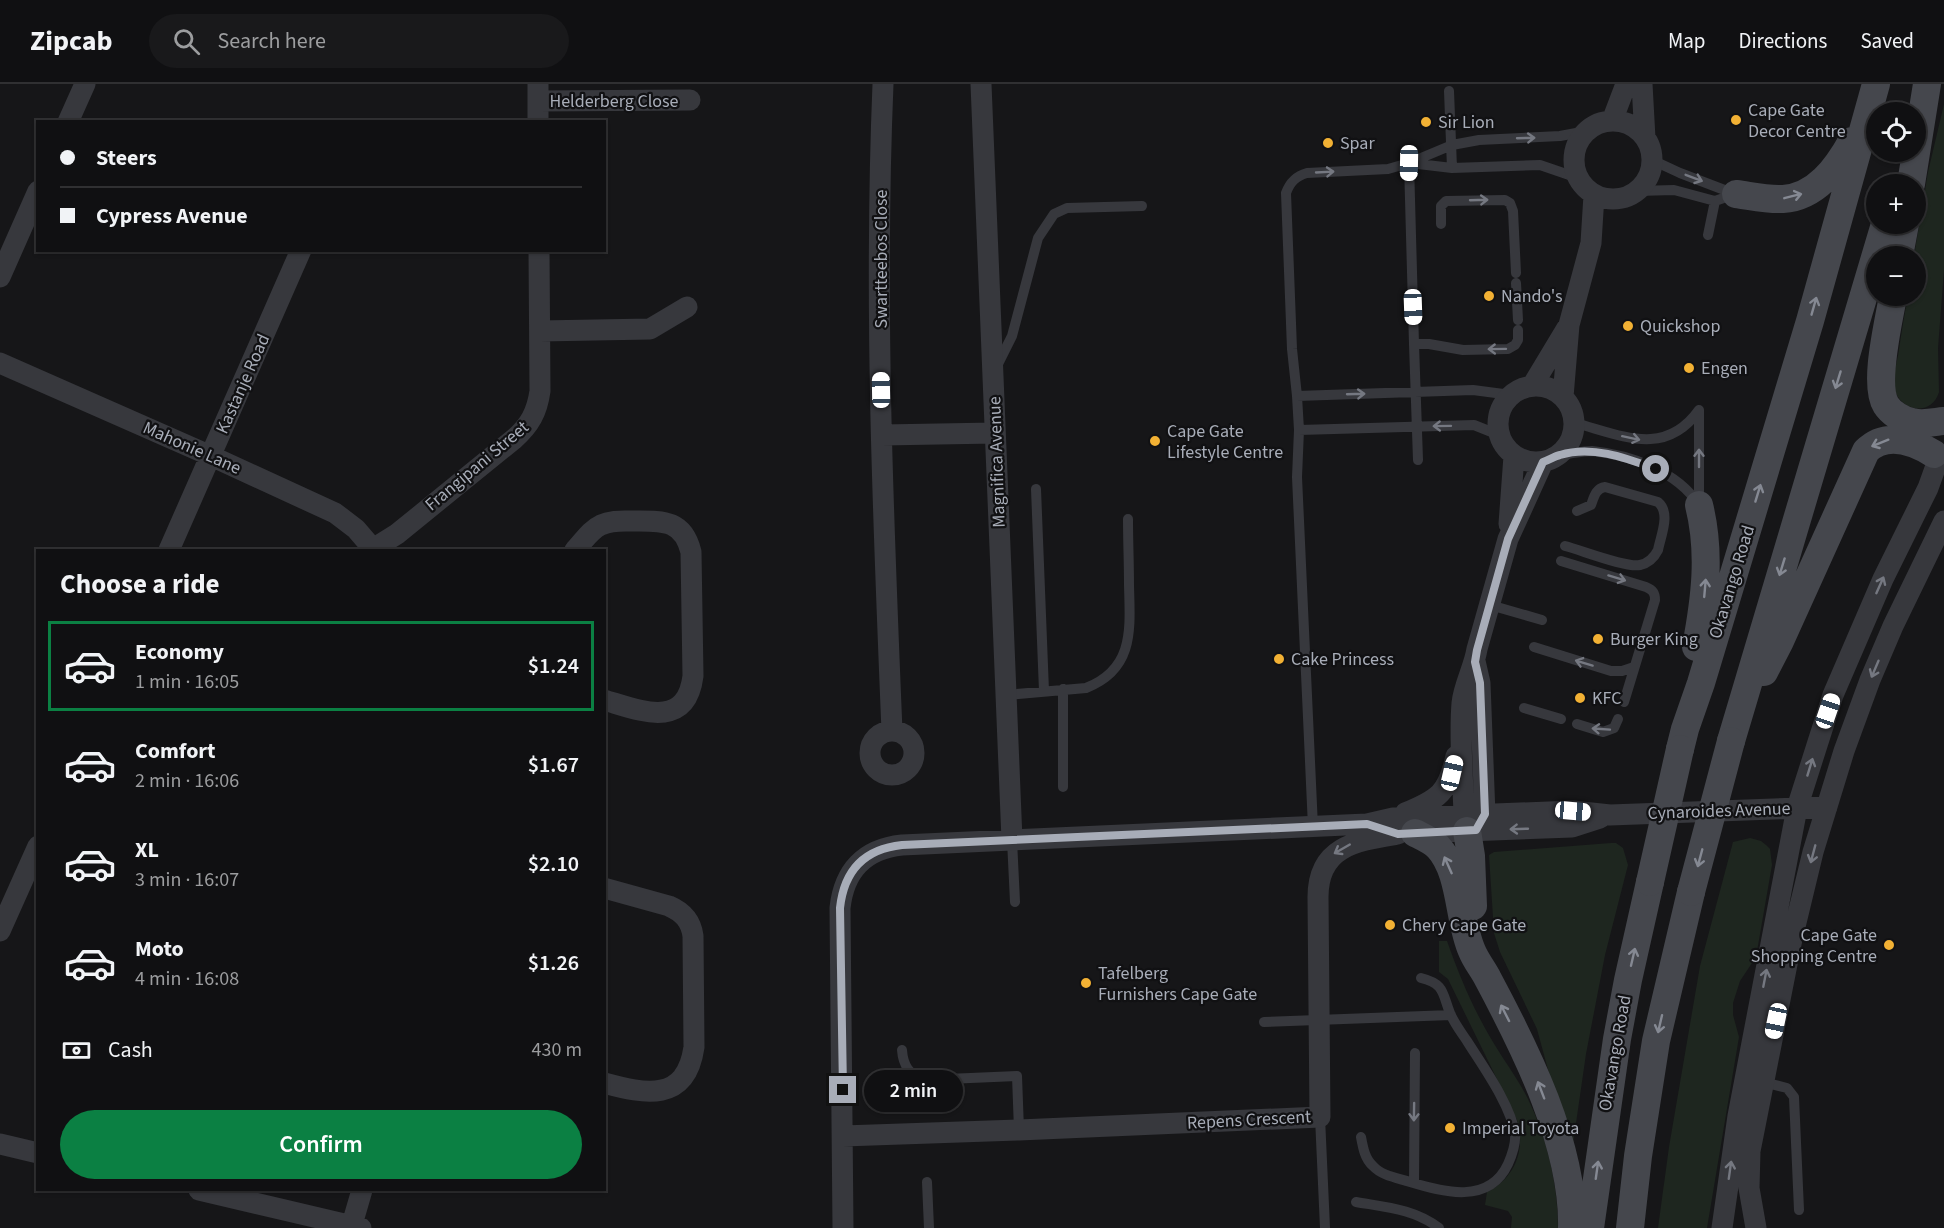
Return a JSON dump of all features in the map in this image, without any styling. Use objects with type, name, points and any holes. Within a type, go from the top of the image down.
[{"type":"main road","points":[[1921,102],[1926,84]]},
{"type":"main road","points":[[1912,174],[1926,84]]},
{"type":"main road","points":[[1726,198],[1782,199],[1800,195],[1817,186],[1844,156],[1874,93]]},
{"type":"main road","name":"Okavango Road","points":[[1590,1228],[1617,1039],[1628,980],[1683,739],[1810,321],[1874,93]]},
{"type":"main road","points":[[1630,1228],[1638,1156],[1656,1041],[1691,892],[1731,741],[1882,234]]},
{"type":"main road","points":[[1891,306],[1880,378],[1881,394],[1886,406],[1895,415],[1913,423],[1944,422]]},
{"type":"main road","points":[[1743,700],[1767,668],[1866,451],[1873,444],[1890,439],[1921,446],[1938,464]]},
{"type":"main road","points":[[1683,739],[1706,584],[1706,537],[1699,505]]},
{"type":"main road","points":[[1473,823],[1471,856],[1473,912],[1477,939],[1488,978]]},
{"type":"main road","points":[[1402,828],[1437,846],[1451,868],[1467,939],[1534,1074],[1559,1141],[1569,1182],[1572,1228]]},
{"type":"street","points":[[69,120],[85,84]]},
{"type":"street","name":"Swartteebos Close","points":[[883,84],[879,233],[883,513],[892,731]]},
{"type":"street","name":"Magnifica Avenue","points":[[981,84],[1012,840]]},
{"type":"street","points":[[1612,121],[1626,84]]},
{"type":"street","points":[[1642,84],[1645,138]]},
{"type":"street","name":"Helderberg Close","points":[[538,102],[690,100]]},
{"type":"street","points":[[1612,121],[1623,122],[1634,127],[1645,138],[1651,150],[1651,172],[1646,183],[1627,197],[1615,200],[1604,199],[1585,188],[1574,167],[1574,154],[1578,141],[1587,131],[1598,124],[1612,121]]},
{"type":"street","points":[[0,278],[9,229],[36,194]]},
{"type":"street","points":[[1563,397],[1569,325],[1591,243],[1594,195]]},
{"type":"street","points":[[1591,243],[1615,200]]},
{"type":"street","name":"Kastanje Road","points":[[169,549],[301,252]]},
{"type":"street","name":"Frangipani Street","points":[[374,549],[397,534],[525,430],[533,418],[540,391],[539,252]]},
{"type":"street","points":[[540,331],[650,328],[687,307]]},
{"type":"street","points":[[1532,386],[1569,325]]},
{"type":"street","name":"Mahonie Lane","points":[[0,363],[335,513],[356,529],[372,549]]},
{"type":"street","points":[[1508,539],[1551,458],[1571,440],[1575,423],[1571,409],[1563,397],[1549,388],[1532,386],[1521,389],[1511,395],[1501,409],[1498,418],[1499,435],[1505,447],[1514,456],[1523,460],[1533,462],[1551,458]]},
{"type":"street","points":[[1722,1228],[1738,1116],[1797,808],[1841,675],[1883,579],[1938,464],[1935,436],[1944,422]]},
{"type":"street","points":[[882,435],[995,433]]},
{"type":"street","points":[[1473,823],[1462,731],[1462,702],[1508,539],[1514,456]]},
{"type":"street","points":[[576,549],[602,524],[620,521],[663,522],[672,524],[680,530],[691,552],[693,676],[688,695],[676,708],[660,713],[651,713],[606,701]]},
{"type":"street","points":[[1756,1228],[1749,1188],[1754,1128],[1792,939],[1813,852],[1844,751],[1870,680],[1902,606],[1944,521]]},
{"type":"street","points":[[1473,823],[1480,683],[1475,662]]},
{"type":"street","points":[[1402,828],[1446,787],[1452,773],[1462,731]]},
{"type":"street","name":"Cynaroides Avenue","points":[[843,1228],[840,908],[845,884],[851,873],[868,855],[890,846],[1367,824],[1402,828],[1473,823],[1572,826],[1610,814],[1827,807]]},
{"type":"street","name":"Repens Crescent","points":[[843,1136],[1019,1131],[1320,1117],[1318,885],[1324,865],[1331,856],[1353,843],[1402,828]]},
{"type":"street","points":[[0,932],[35,856]]},
{"type":"street","points":[[606,889],[669,906],[678,910],[689,922],[693,936],[694,1036],[693,1057],[689,1067],[683,1076],[667,1089],[646,1093],[606,1083]]},
{"type":"street","points":[[0,1144],[36,1153]]},
{"type":"street","points":[[203,1191],[355,1227],[362,1191]]},
{"type":"lane","points":[[1449,91],[1452,168]]},
{"type":"lane","points":[[1313,827],[1297,477],[1299,430],[1292,349],[1286,193],[1288,187],[1301,174],[1388,169],[1452,146],[1479,140],[1560,136],[1587,131]]},
{"type":"lane","points":[[1652,160],[1726,198]]},
{"type":"lane","points":[[1409,163],[1452,168],[1540,165],[1578,178]]},
{"type":"lane","points":[[1409,163],[1418,460]]},
{"type":"lane","points":[[1637,191],[1674,190],[1726,198]]},
{"type":"lane","points":[[1708,235],[1726,198]]},
{"type":"lane","points":[[1414,344],[1429,344],[1463,350],[1508,349],[1518,340],[1513,211],[1510,203],[1505,200],[1446,201],[1441,206],[1441,224]]},
{"type":"lane","points":[[993,373],[1012,336],[1038,238],[1054,214],[1067,208],[1142,206]]},
{"type":"lane","points":[[1297,396],[1473,390],[1511,395]]},
{"type":"lane","points":[[1575,423],[1636,440],[1648,440],[1672,434],[1692,420],[1699,410],[1699,505]]},
{"type":"lane","points":[[1299,430],[1474,425],[1499,435]]},
{"type":"lane","points":[[1551,458],[1590,451],[1635,461],[1662,471],[1679,481],[1699,505]]},
{"type":"lane","points":[[1565,546],[1633,566],[1647,563],[1658,550],[1665,513],[1658,502],[1605,487],[1597,492],[1591,505],[1577,511]]},
{"type":"lane","points":[[1036,489],[1044,691]]},
{"type":"lane","points":[[1006,695],[1086,688],[1098,683],[1119,661],[1130,633],[1128,519]]},
{"type":"lane","points":[[1561,561],[1646,587],[1655,594],[1624,702]]},
{"type":"lane","points":[[1490,605],[1542,620]]},
{"type":"lane","points":[[1534,647],[1611,671],[1634,668]]},
{"type":"lane","points":[[1063,689],[1063,787]]},
{"type":"lane","points":[[1524,708],[1561,719]]},
{"type":"lane","points":[[1577,724],[1603,732],[1614,728],[1618,719]]},
{"type":"lane","points":[[1012,840],[1015,902]]},
{"type":"lane","points":[[1361,1137],[1363,1150],[1373,1167],[1384,1174],[1456,1193],[1474,1192],[1486,1187],[1505,1170],[1513,1152],[1515,1134],[1507,1109],[1451,1015],[1443,991],[1437,984],[1421,978]]},
{"type":"lane","points":[[1264,1022],[1451,1015]]},
{"type":"lane","points":[[902,1050],[906,1066],[911,1073],[924,1080],[1017,1076],[1019,1131]]},
{"type":"lane","points":[[1414,1183],[1415,1053]]},
{"type":"lane","points":[[1763,1082],[1787,1088],[1794,1097],[1799,1210]]},
{"type":"lane","points":[[1320,1117],[1325,1228]]},
{"type":"lane","points":[[927,1182],[929,1228]]},
{"type":"lane","points":[[1356,1202],[1407,1211],[1425,1218],[1439,1228]]},
{"type":"shaded area","points":[[1944,104],[1944,270],[1938,348],[1939,392],[1929,406],[1914,408],[1907,405],[1896,394],[1894,378],[1906,306],[1926,306],[1926,246],[1916,246],[1918,234],[1926,234],[1928,172]]},
{"type":"shaded area","points":[[1750,838],[1761,841],[1770,849],[1772,865],[1756,957],[1740,981],[1733,1003],[1733,1015],[1739,1037],[1707,1228],[1658,1228],[1669,1147],[1700,966],[1733,842]]},
{"type":"shaded area","points":[[1616,843],[1623,848],[1628,865],[1605,955],[1586,1054],[1573,1144],[1552,1084],[1537,1029],[1500,952],[1494,933],[1489,855],[1494,852]]},
{"type":"shaded area","points":[[1439,941],[1447,941],[1477,1014],[1524,1091],[1535,1114],[1554,1179],[1558,1228],[1511,1228],[1512,1217],[1508,1211],[1485,1205],[1487,1192],[1505,1179],[1516,1162],[1520,1142],[1519,1131],[1517,1120],[1448,979],[1439,972]]},
{"type":"place","name":"Cape Gate Decor Centre","points":[[1736,120]]},
{"type":"place","name":"Sir Lion","points":[[1426,122]]},
{"type":"place","name":"Spar","points":[[1328,143]]},
{"type":"place","name":"Nando's","points":[[1489,296]]},
{"type":"place","name":"Quickshop","points":[[1628,326]]},
{"type":"place","name":"Engen","points":[[1689,368]]},
{"type":"place","name":"Cape Gate Lifestyle Centre","points":[[1155,441]]},
{"type":"place","name":"Burger King","points":[[1598,639]]},
{"type":"place","name":"Cake Princess","points":[[1279,659]]},
{"type":"place","name":"KFC","points":[[1580,698]]},
{"type":"place","name":"Chery Cape Gate","points":[[1390,925]]},
{"type":"place","name":"Cape Gate Shopping Centre","points":[[1889,945]]},
{"type":"place","name":"Tafelberg Furnishers Cape Gate","points":[[1086,983]]},
{"type":"place","name":"Imperial Toyota","points":[[1450,1128]]},
{"type":"route","points":[[843,1090],[841,896],[851,873],[859,863],[878,850],[902,845],[1367,824],[1398,834],[1476,830],[1485,814],[1480,683],[1475,662],[1477,650],[1508,539],[1543,462],[1559,455],[1590,451],[1610,454],[1656,469]]}]
